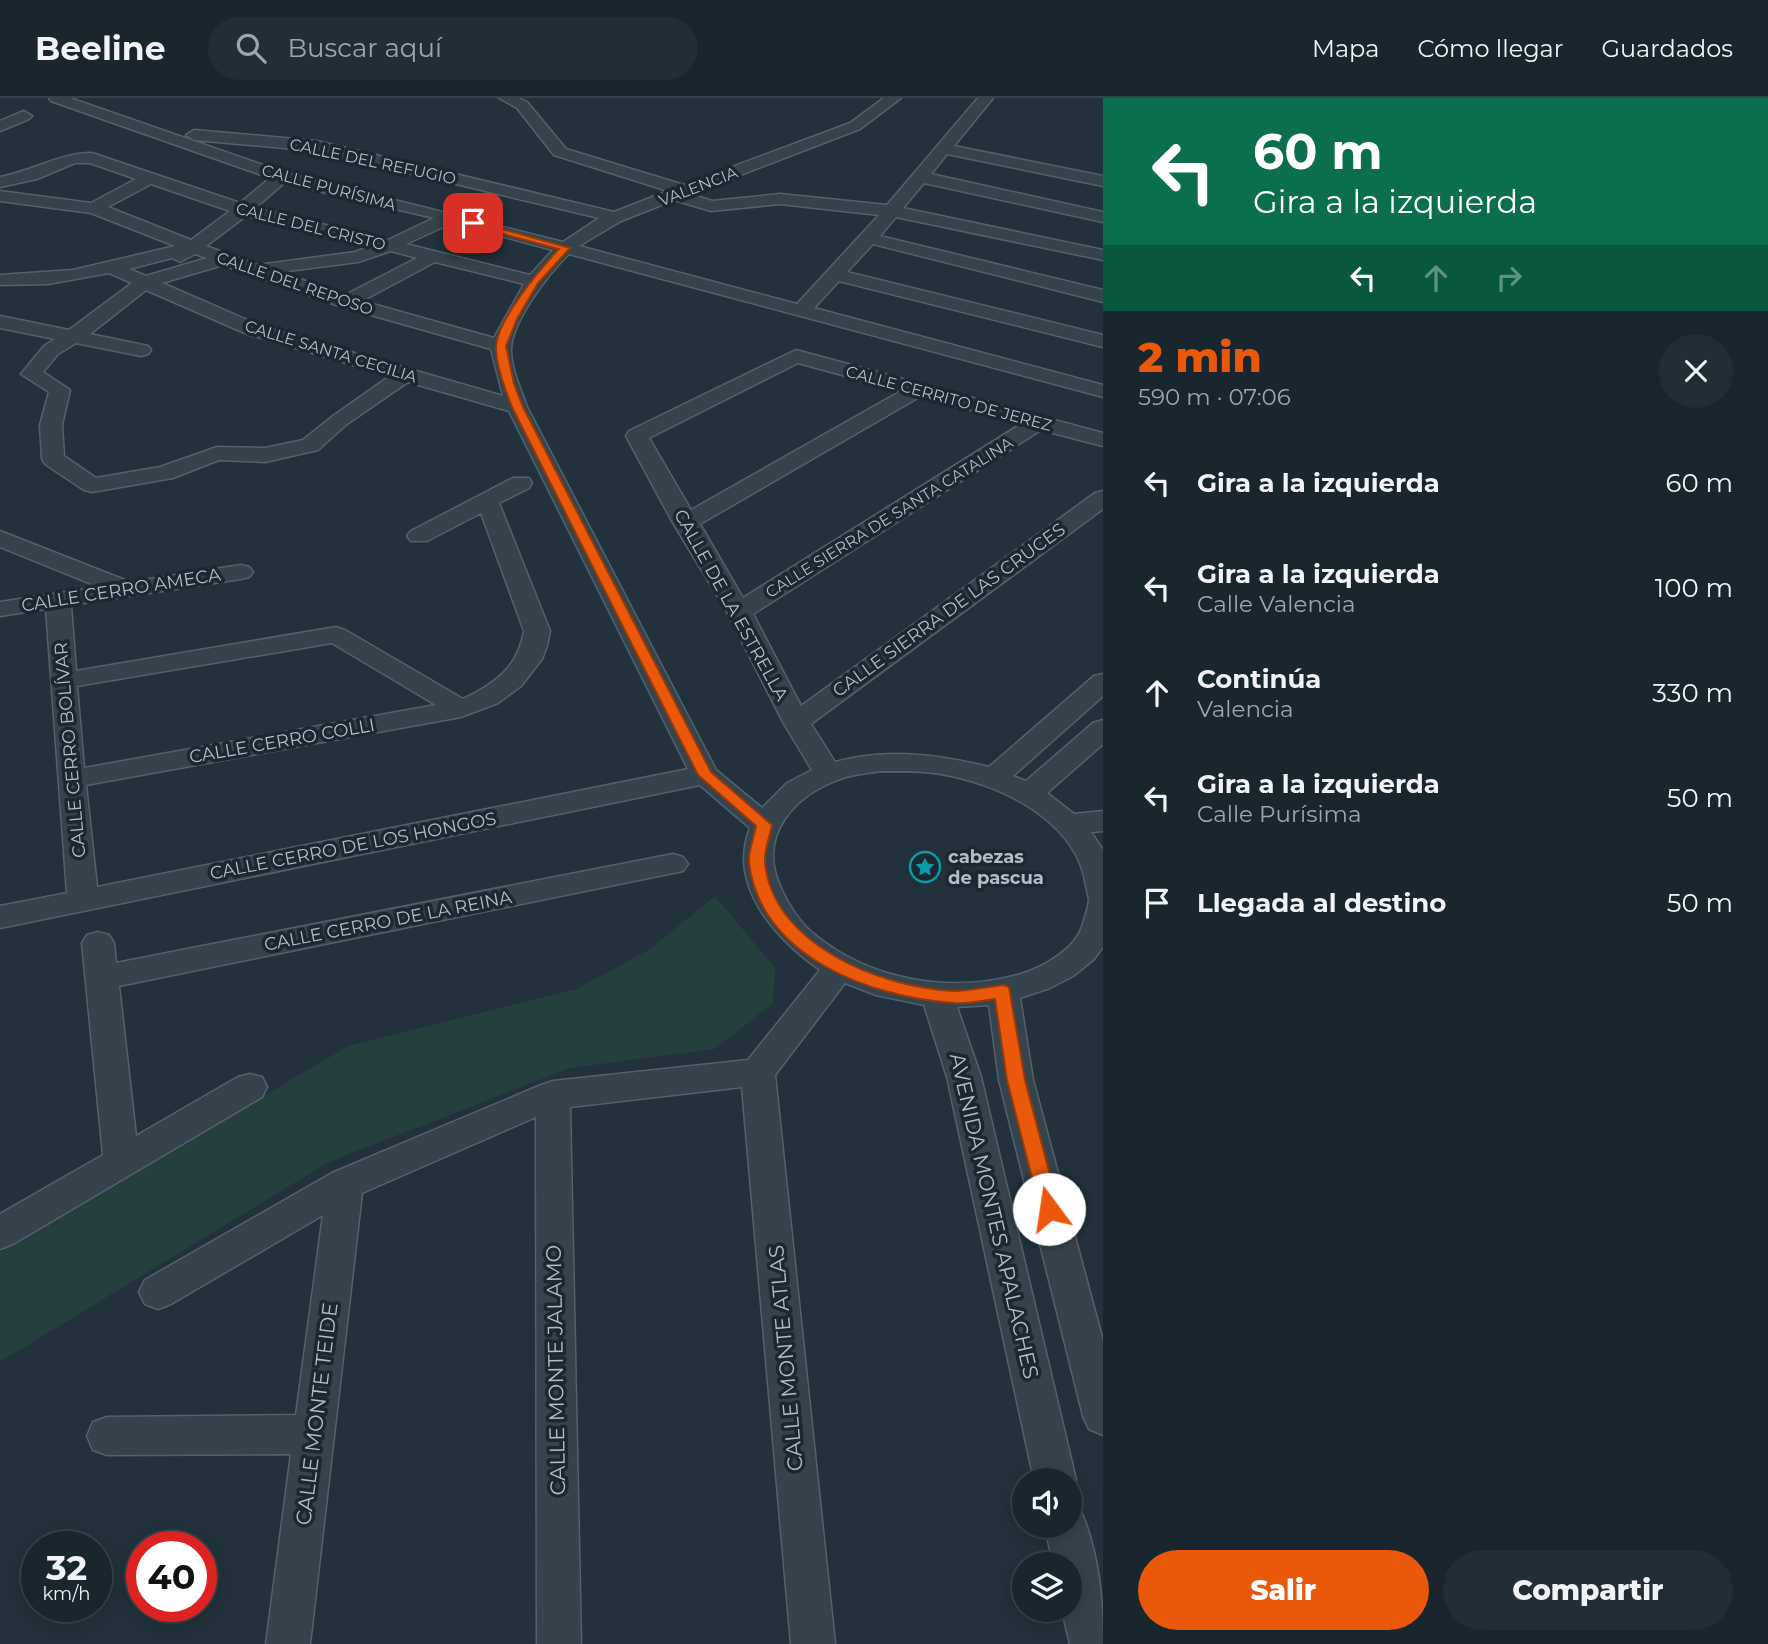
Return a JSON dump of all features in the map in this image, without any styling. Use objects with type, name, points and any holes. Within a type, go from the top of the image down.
[{"type":"street","name":"CALLE PURÍSIMA","points":[[56,98],[281,177],[450,217],[1103,391]]},
{"type":"street","points":[[506,98],[522,105],[560,152],[683,193],[711,206],[780,199],[892,211],[940,219],[1103,256]]},
{"type":"street","name":"VALENCIA","points":[[501,346],[528,291],[565,248],[583,234],[615,217],[855,126],[894,98]]},
{"type":"street","points":[[801,310],[892,211],[986,98]]},
{"type":"street","points":[[0,126],[24,116]]},
{"type":"street","name":"CALLE DEL REFUGIO","points":[[169,137],[195,135],[317,146],[615,217]]},
{"type":"street","points":[[944,149],[1103,181]]},
{"type":"street","name":"CALLE DEL CRISTO","points":[[0,182],[32,176],[73,158],[92,158],[243,210],[432,257],[528,291]]},
{"type":"street","points":[[281,177],[243,210],[74,337],[51,350],[31,374],[60,390],[51,425],[53,458],[92,485],[165,473],[217,453],[265,455],[310,445],[340,420],[406,374]]},
{"type":"street","points":[[920,177],[1103,217]]},
{"type":"street","points":[[94,208],[149,178]]},
{"type":"street","name":"CALLE DEL REPOSO","points":[[0,196],[94,208],[224,259],[346,302],[501,346]]},
{"type":"street","points":[[257,270],[336,261],[389,246],[450,217]]},
{"type":"street","points":[[869,237],[1103,296]]},
{"type":"street","points":[[0,280],[23,281],[110,267],[193,247]]},
{"type":"street","points":[[346,302],[432,257]]},
{"type":"street","points":[[143,283],[224,259]]},
{"type":"street","name":"CALLE SANTA CECILIA","points":[[110,267],[254,330],[517,407]]},
{"type":"street","points":[[834,274],[1103,341]]},
{"type":"street","points":[[0,311],[23,281]]},
{"type":"street","points":[[0,323],[141,350]]},
{"type":"street","points":[[501,346],[517,407],[705,775],[764,825]]},
{"type":"street","name":"CALLE CERRITO DE JEREZ","points":[[637,436],[796,356],[1103,440]]},
{"type":"street","points":[[685,523],[919,389]]},
{"type":"street","name":"CALLE SIERRA DE SANTA CATALINA","points":[[739,612],[1039,422]]},
{"type":"street","name":"CALLE DE LA ESTRELLA","points":[[637,436],[739,612],[796,722],[827,772]]},
{"type":"street","points":[[419,536],[521,483]]},
{"type":"street","name":"CALLE SIERRA DE LAS CRUCES","points":[[796,722],[1103,498]]},
{"type":"street","name":"CALLE CERRO COLLI","points":[[71,779],[461,709],[492,697],[511,683],[536,651],[537,631],[487,500]]},
{"type":"street","points":[[0,538],[22,550],[126,589]]},
{"type":"street","name":"CALLE CERRO AMECA","points":[[0,609],[241,572]]},
{"type":"street","name":"CALLE CERRO BOLÍVAR","points":[[58,599],[83,901]]},
{"type":"street","points":[[63,681],[336,635],[461,709]]},
{"type":"street","points":[[994,778],[1103,682]]},
{"type":"street","points":[[1029,794],[1103,729]]},
{"type":"street","points":[[1103,897],[1099,861],[1069,824],[1029,794],[994,778],[980,772],[927,761],[874,761],[827,772],[789,794],[764,825],[756,860],[766,899],[794,936],[839,968],[895,989],[937,995],[956,997],[1014,990],[1062,970],[1093,938],[1103,904]]},
{"type":"street","name":"CALLE CERRO DE LOS HONGOS","points":[[0,917],[705,775]]},
{"type":"street","points":[[1069,824],[1103,821]]},
{"type":"street","name":"CALLE CERRO DE LA REINA","points":[[102,978],[673,863]]},
{"type":"street","points":[[98,943],[121,1163]]},
{"type":"street","points":[[158,1292],[345,1184],[553,1095],[758,1072],[839,968]]},
{"type":"street","points":[[1003,992],[1016,1080],[1103,1416]]},
{"type":"street","name":"AVENIDA MONTES APALACHES","points":[[937,995],[964,1077],[1052,1468]]},
{"type":"street","name":"CALLE MONTE ATLAS","points":[[758,1072],[813,1644]]},
{"type":"street","points":[[0,1233],[250,1087]]},
{"type":"street","name":"CALLE MONTE JALAMO","points":[[553,1095],[559,1644]]},
{"type":"street","name":"CALLE MONTE TEIDE","points":[[288,1644],[345,1184]]},
{"type":"street","points":[[107,1436],[314,1434]]},
{"type":"street","points":[[1069,1538],[1092,1644]]},
{"type":"green space","points":[[715,896],[775,968],[773,1003],[715,1049],[570,1068],[329,1162],[0,1362],[0,1252],[348,1046],[577,989],[650,949]]},
{"type":"place","name":"cabezas de pascua","points":[[925,867]]},
{"type":"route","points":[[473,223],[565,248],[534,281],[512,319],[501,346],[509,384],[517,407],[705,775],[764,825],[756,860],[766,899],[794,936],[839,968],[895,989],[956,997],[1003,992],[1016,1080],[1049,1209]]}]
